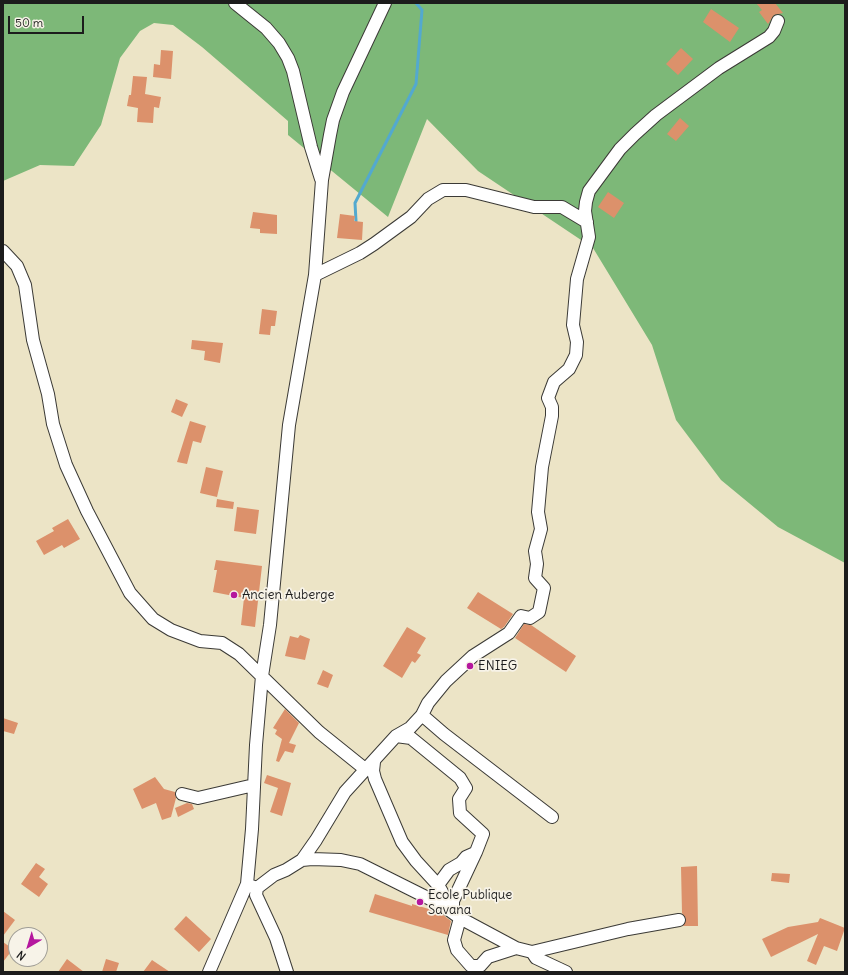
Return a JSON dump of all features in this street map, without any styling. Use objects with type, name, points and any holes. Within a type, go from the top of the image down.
[{"type":"street","points":[[235,3],[266,28],[279,43],[288,58],[294,71],[311,147],[322,180]]},
{"type":"street","points":[[287,972],[276,938],[252,886],[254,785],[262,676],[272,610],[289,425],[315,275],[322,180],[333,120],[346,86],[385,3]]},
{"type":"street","points":[[209,972],[252,886],[286,870],[302,860],[316,840],[344,792],[396,736],[410,728],[422,715],[428,703],[452,676],[473,656],[509,633],[521,616],[530,618],[536,616],[542,605],[544,588],[535,578],[537,564],[535,551],[541,529],[538,512],[542,467],[552,416],[552,407],[548,398],[554,382],[569,369],[576,355],[577,342],[574,325],[577,279],[590,237],[587,222],[586,202],[589,191],[620,149],[656,115],[740,53],[769,37],[774,31],[778,21]]},
{"type":"street","points":[[315,275],[369,247],[411,217],[428,199],[443,190],[466,190],[528,206],[562,207],[587,222]]},
{"type":"street","points":[[3,251],[17,266],[25,285],[34,340],[48,394],[53,424],[66,465],[87,511],[130,593],[153,619],[185,636],[200,641],[222,643],[239,654],[319,732],[369,766],[373,771],[402,842],[416,861],[438,885],[442,892],[442,905]]},
{"type":"street","points":[[422,715],[444,734],[552,817]]},
{"type":"street","points":[[396,736],[412,738],[460,778],[466,788],[458,800],[460,814],[482,834],[476,852],[453,901],[456,915],[454,940],[457,950],[471,966],[480,969],[488,957],[516,948]]},
{"type":"street","points":[[182,794],[198,798],[254,785]]},
{"type":"street","points":[[438,885],[449,870],[461,863],[466,857],[476,852]]},
{"type":"street","points":[[302,860],[341,860],[360,864],[442,905],[456,915],[516,948],[532,952],[628,929],[679,920]]},
{"type":"street","points":[[532,952],[536,958],[566,972]]},
{"type":"green space","points":[[3,3],[845,3],[845,563],[778,527],[721,480],[676,420],[652,345],[593,248],[478,171],[427,119],[388,217],[288,135],[288,121],[202,47],[173,25],[154,23],[140,31],[120,58],[101,125],[74,166],[40,165],[3,181]]},
{"type":"building","points":[[756,3],[775,3],[783,13],[774,15],[768,24],[759,12],[762,10]]},
{"type":"building","points":[[711,9],[739,28],[730,42],[703,22]]},
{"type":"building","points":[[681,48],[693,59],[678,75],[666,64]]},
{"type":"building","points":[[161,50],[173,51],[171,79],[153,77],[154,64],[160,65]]},
{"type":"building","points":[[133,76],[147,77],[145,94],[161,97],[159,108],[154,107],[153,123],[137,122],[138,108],[127,106],[129,95],[131,95]]},
{"type":"building","points":[[680,118],[689,126],[676,141],[667,134]]},
{"type":"building","points":[[608,192],[624,203],[614,218],[598,207]]},
{"type":"building","points":[[253,212],[277,215],[277,234],[260,233],[260,229],[250,228]]},
{"type":"building","points":[[340,214],[355,216],[354,221],[363,222],[362,240],[337,238]]},
{"type":"building","points":[[262,309],[277,311],[275,326],[271,326],[270,335],[259,334]]},
{"type":"building","points":[[192,340],[223,343],[220,363],[204,360],[205,351],[191,349]]},
{"type":"building","points":[[176,399],[188,404],[182,417],[171,412]]},
{"type":"building","points":[[190,421],[206,426],[201,443],[193,441],[187,464],[177,462]]},
{"type":"building","points":[[206,467],[223,471],[217,497],[200,493]]},
{"type":"building","points":[[217,499],[234,502],[233,509],[216,507]]},
{"type":"building","points":[[237,507],[259,510],[256,534],[234,531]]},
{"type":"building","points":[[68,519],[80,539],[64,548],[62,545],[44,555],[36,541],[54,531],[52,528]]},
{"type":"building","points":[[216,560],[262,566],[255,627],[241,625],[244,598],[213,592],[217,570],[214,570]]},
{"type":"building","points":[[478,592],[513,614],[504,627],[501,629],[467,608]]},
{"type":"building","points":[[524,624],[531,625],[576,656],[566,672],[515,638]]},
{"type":"building","points":[[407,627],[426,638],[417,653],[421,655],[415,663],[412,661],[402,678],[383,666]]},
{"type":"building","points":[[300,635],[310,639],[305,660],[285,656],[290,636],[298,638]]},
{"type":"building","points":[[323,670],[333,675],[328,688],[317,684]]},
{"type":"building","points":[[285,709],[299,723],[289,743],[296,745],[293,753],[285,751],[279,762],[276,761],[282,739],[275,734],[277,730],[273,728]]},
{"type":"building","points":[[3,718],[18,723],[14,734],[3,731]]},
{"type":"building","points":[[267,775],[291,783],[282,816],[270,812],[278,788],[264,783]]},
{"type":"building","points":[[155,777],[164,789],[175,792],[176,798],[171,817],[162,820],[156,803],[142,809],[133,789]]},
{"type":"building","points":[[187,803],[192,804],[194,809],[178,817],[175,808]]},
{"type":"building","points":[[36,863],[45,869],[39,877],[48,884],[39,897],[21,884]]},
{"type":"building","points":[[697,866],[698,926],[683,926],[686,919],[682,913],[681,867]]},
{"type":"building","points":[[772,873],[790,874],[789,883],[771,881]]},
{"type":"building","points":[[375,894],[412,906],[412,904],[439,912],[451,921],[448,935],[369,912]]},
{"type":"building","points":[[3,911],[15,920],[10,927],[8,927],[3,936]]},
{"type":"building","points":[[186,916],[211,939],[199,952],[174,929]]},
{"type":"building","points":[[820,918],[845,928],[837,951],[824,946],[816,965],[807,961],[818,934],[771,957],[762,939],[788,927],[818,922]]},
{"type":"building","points":[[3,942],[8,946],[8,956],[3,962]]},
{"type":"building","points":[[67,959],[84,972],[58,972]]},
{"type":"building","points":[[106,959],[119,963],[116,972],[102,972]]},
{"type":"building","points":[[152,960],[170,972],[143,972]]},
{"type":"waterway","points":[[356,221],[355,203],[416,84],[422,10],[416,3]]},
{"type":"place","name":"Ancien Auberge","points":[[234,595]]},
{"type":"place","name":"ENIEG","points":[[470,666]]},
{"type":"place","name":"Ecole Publique Savana","points":[[420,902]]}]
